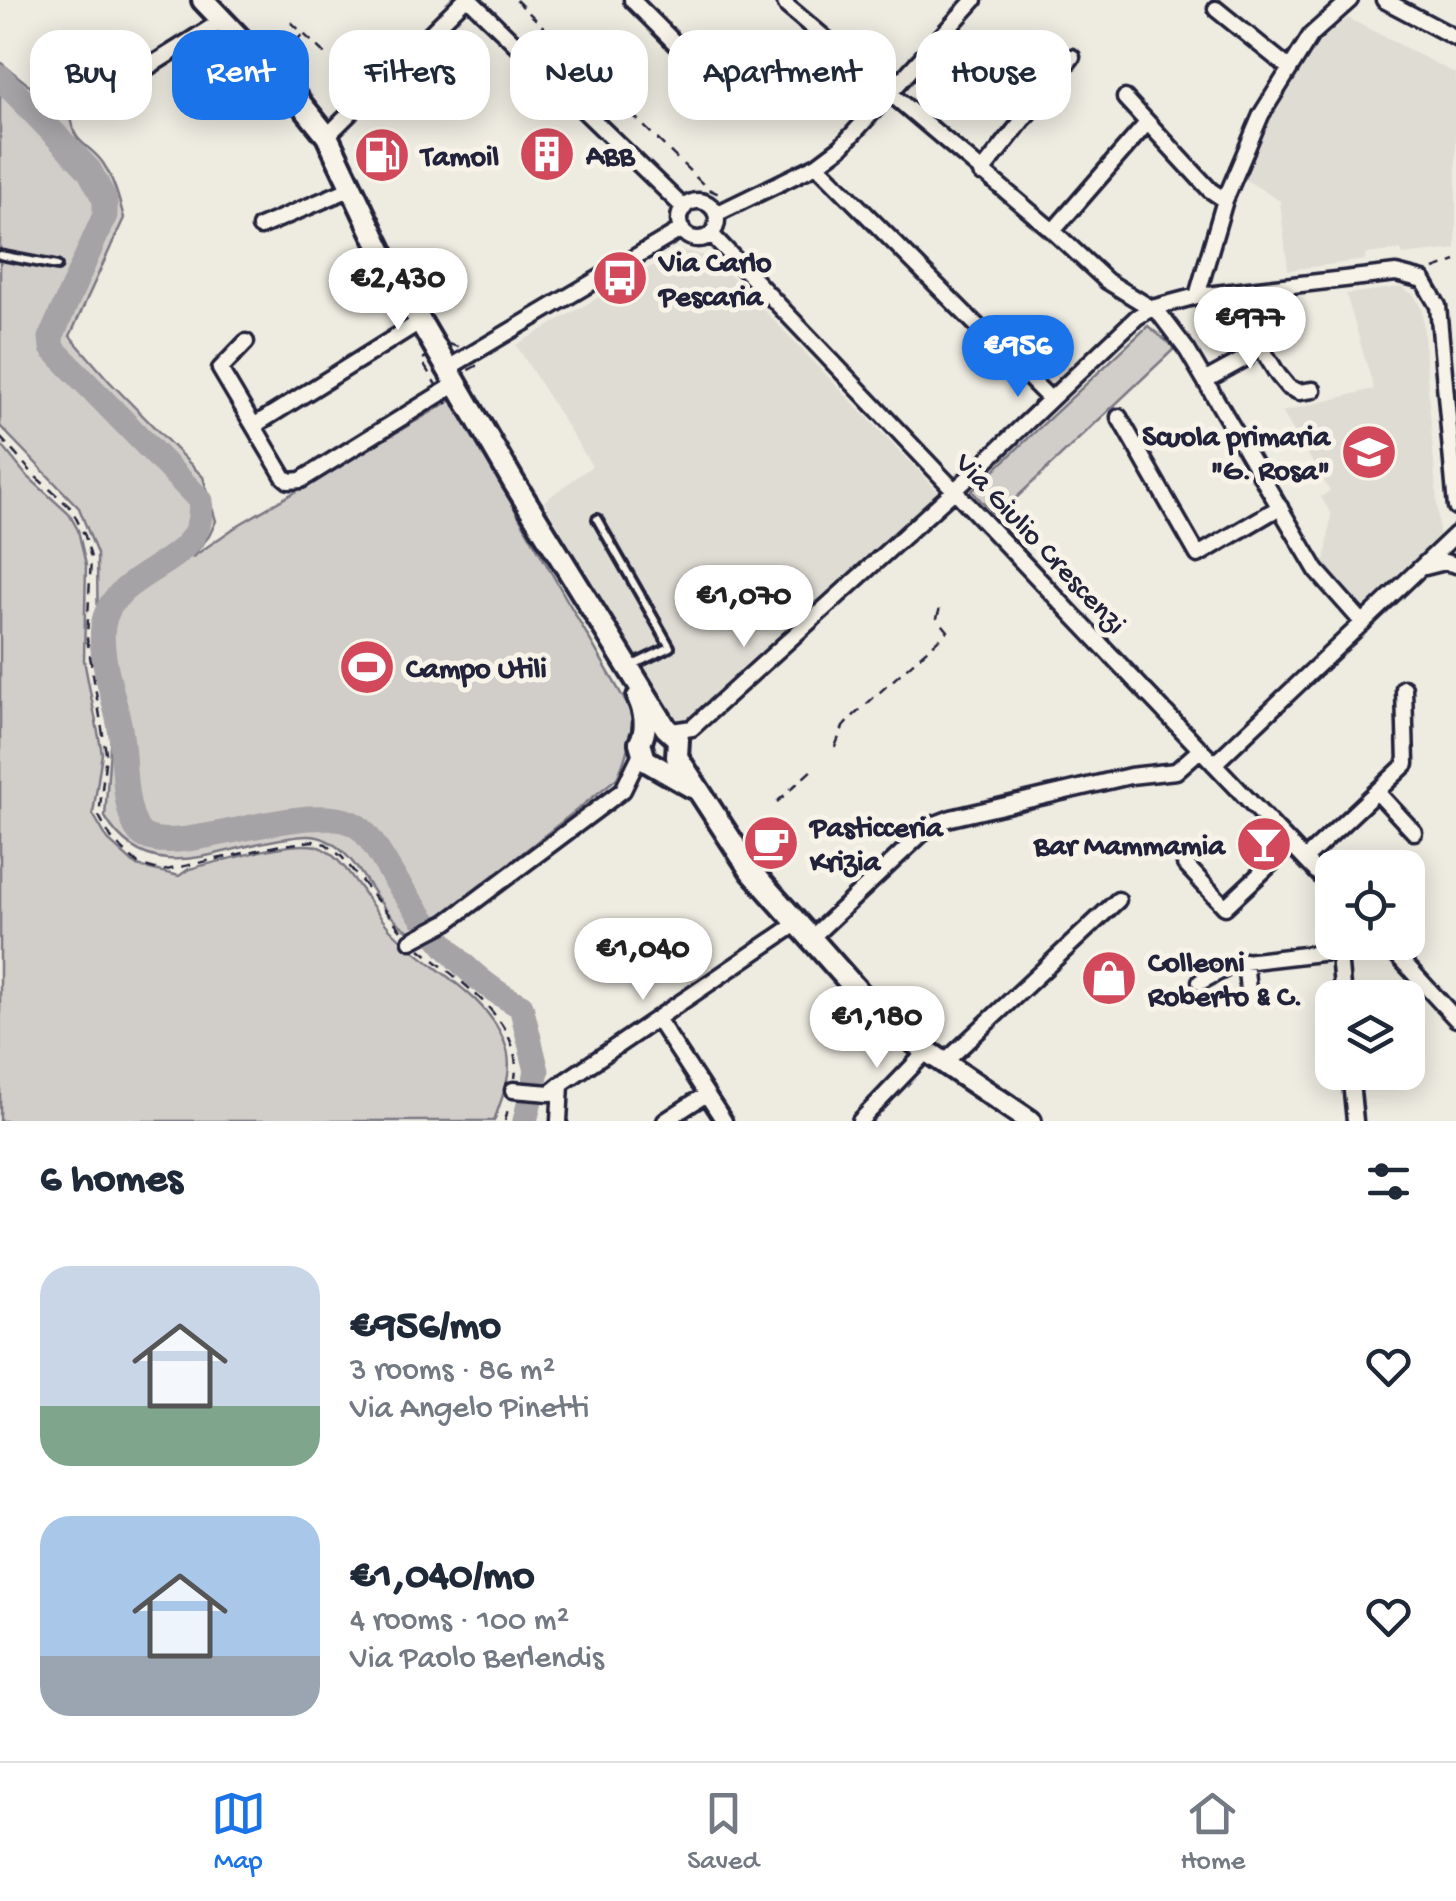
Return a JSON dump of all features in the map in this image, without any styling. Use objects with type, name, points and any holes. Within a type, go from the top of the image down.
[{"type":"street","points":[[203,0],[293,94],[327,136],[385,260],[420,322],[624,663],[678,739],[655,755],[623,790],[447,922],[414,939]]},
{"type":"street","points":[[327,136],[467,0],[684,208]]},
{"type":"street","points":[[632,0],[668,36]]},
{"type":"street","points":[[784,0],[815,30]]},
{"type":"street","points":[[1197,296],[1242,153],[1312,35],[1350,0]]},
{"type":"street","points":[[1384,0],[1456,38]]},
{"type":"street","points":[[896,85],[965,3]]},
{"type":"street","points":[[1216,9],[1289,68]]},
{"type":"street","points":[[152,64],[223,20]]},
{"type":"street","points":[[981,173],[1072,57]]},
{"type":"street","points":[[1125,98],[1210,190],[1225,200]]},
{"type":"street","points":[[896,99],[1107,280],[1152,308],[1188,350],[1317,571],[1363,624]]},
{"type":"street","points":[[716,214],[817,165],[865,120]]},
{"type":"street","points":[[1054,231],[1147,122]]},
{"type":"street","points":[[817,165],[1050,399]]},
{"type":"street","points":[[260,227],[352,188]]},
{"type":"street","points":[[701,201],[710,205],[717,222],[711,234],[693,238],[682,229],[684,208],[701,201]]},
{"type":"street","points":[[246,342],[220,369],[284,477],[301,480],[452,376],[682,229]]},
{"type":"street","name":"Via Giulio Crescenzi","points":[[711,234],[1315,870]]},
{"type":"street","points":[[655,755],[658,727],[692,728],[955,490],[1137,317],[1152,308],[1197,296],[1396,272],[1416,276],[1429,286],[1438,306],[1456,507]]},
{"type":"street","points":[[1242,292],[1246,323],[1278,376],[1299,392],[1313,390]]},
{"type":"street","points":[[254,425],[420,322]]},
{"type":"street","points":[[1206,380],[1246,358]]},
{"type":"street","points":[[1119,417],[1198,555],[1280,507]]},
{"type":"street","points":[[1214,764],[1456,534]]},
{"type":"street","points":[[1420,569],[1444,562],[1456,565]]},
{"type":"street","points":[[624,663],[645,712],[655,755],[697,791],[752,871],[803,932],[871,1006],[936,1057],[1030,1121]]},
{"type":"street","points":[[1305,859],[1406,764],[1404,688]]},
{"type":"street","points":[[517,1090],[550,1093],[658,1020],[803,932],[930,826],[1130,776],[1176,771],[1201,749]]},
{"type":"street","points":[[1377,792],[1414,832]]},
{"type":"street","points":[[1185,864],[1225,907],[1292,845]]},
{"type":"street","points":[[860,1121],[1118,900]]},
{"type":"street","points":[[1200,982],[1245,961],[1315,950]]},
{"type":"street","points":[[1402,960],[1456,1019]]},
{"type":"street","points":[[1245,961],[1248,990]]},
{"type":"street","points":[[658,1020],[724,1121]]},
{"type":"street","points":[[558,1121],[560,1084]]},
{"type":"street","points":[[1352,1090],[1355,1121]]},
{"type":"street","points":[[665,1121],[705,1095]]},
{"type":"lane","points":[[0,255],[57,266]]},
{"type":"lane","points":[[598,520],[670,647],[624,663]]},
{"type":"path","points":[[516,0],[708,189],[725,197],[734,196],[738,202]]},
{"type":"path","points":[[290,22],[299,30]]},
{"type":"path","points":[[309,39],[325,54]]},
{"type":"path","points":[[1416,276],[1456,261]]},
{"type":"path","points":[[0,437],[36,477],[72,508],[85,536],[91,558],[88,638],[106,753],[100,816],[110,838],[138,864],[162,871],[276,846],[312,841],[326,844],[414,939],[488,1005],[509,1042],[516,1068],[517,1090],[505,1121]]},
{"type":"path","points":[[836,747],[851,718],[948,631],[936,618],[940,608]]},
{"type":"path","points":[[777,802],[816,766]]},
{"type":"shaded area","points":[[1348,18],[1456,74],[1456,249],[1403,255],[1401,250],[1365,254],[1365,260],[1288,270],[1280,201],[1243,178],[1261,135],[1317,43]]},
{"type":"shaded area","name":"Campo Utili","points":[[0,62],[30,86],[30,120],[71,120],[75,134],[103,163],[113,183],[124,218],[70,336],[203,477],[216,521],[191,558],[240,524],[452,400],[632,713],[628,746],[617,778],[416,934],[391,916],[351,860],[321,838],[262,842],[188,859],[165,859],[143,853],[123,840],[105,817],[111,734],[98,660],[97,554],[79,508],[0,426]]},
{"type":"shaded area","points":[[680,250],[714,258],[938,491],[900,531],[692,720],[684,723],[669,718],[544,501],[592,466],[516,345]]},
{"type":"shaded area","name":"Scuola primaria \"G. Rosa\"","points":[[1401,287],[1414,295],[1422,310],[1440,542],[1361,614],[1324,571],[1331,514],[1321,497],[1330,491],[1282,412],[1374,389],[1346,294]]},
{"type":"shaded area","points":[[1148,326],[1175,348],[996,517],[972,491]]},
{"type":"shaded area","points":[[0,443],[25,474],[69,514],[78,530],[86,565],[84,660],[102,753],[93,814],[108,840],[137,866],[179,876],[189,869],[304,845],[316,846],[337,859],[391,930],[469,994],[495,1024],[509,1062],[494,1121],[0,1121]]},
{"type":"waterway","points":[[0,77],[89,170],[105,200],[105,215],[51,337],[52,348],[201,501],[198,527],[187,544],[118,596],[108,609],[103,626],[105,662],[121,736],[128,802],[136,827],[150,838],[173,840],[310,818],[339,819],[361,829],[450,951],[483,982],[521,1006],[537,1071],[525,1121]]},
{"type":"place","name":"ABB","points":[[547,154]]},
{"type":"place","name":"Tamoil","points":[[382,155]]},
{"type":"place","name":"Via Carlo Pescaria","points":[[620,278]]},
{"type":"place","name":"Scuola primaria \"G. Rosa\"","points":[[1369,452]]},
{"type":"place","name":"Campo Utili","points":[[367,667]]},
{"type":"place","name":"Pasticceria Krizia","points":[[771,843]]},
{"type":"place","name":"Bar Mammamia","points":[[1264,844]]},
{"type":"place","name":"Colleoni Roberto & C.","points":[[1109,978]]}]
